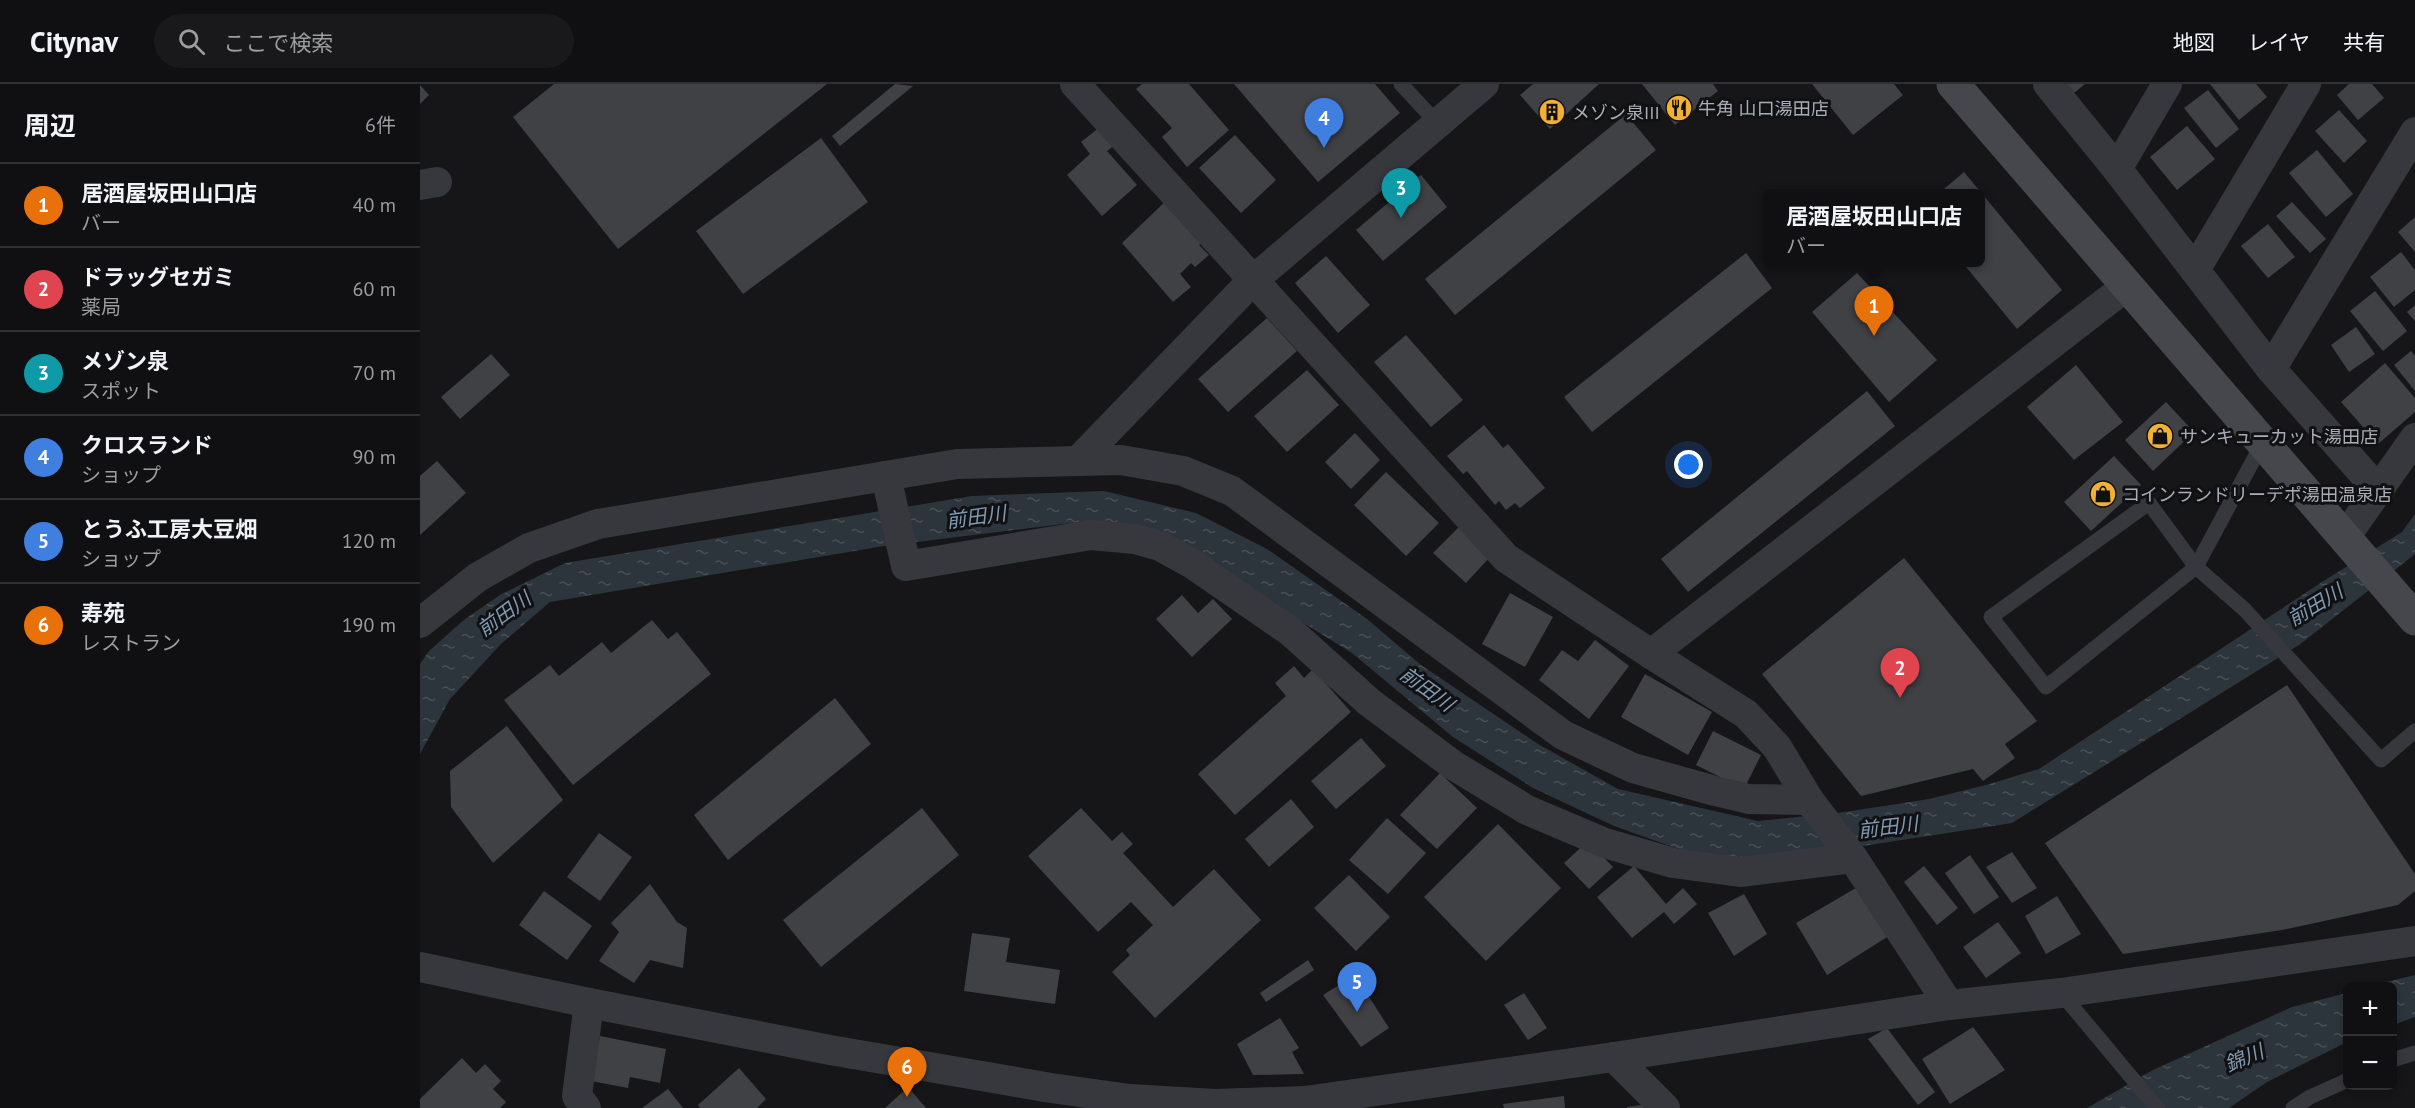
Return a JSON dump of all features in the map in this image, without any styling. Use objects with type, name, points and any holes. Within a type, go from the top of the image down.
[{"type":"street","points":[[1075,84],[1506,558],[1746,714],[1777,747],[1809,801],[1852,858],[1949,1005]]},
{"type":"street","points":[[1078,461],[1252,281],[1484,84]]},
{"type":"street","points":[[1953,84],[2415,619]]},
{"type":"street","points":[[2048,84],[2117,169],[2271,369],[2379,491]]},
{"type":"street","points":[[2117,169],[2167,84]]},
{"type":"street","points":[[2195,270],[2306,84]]},
{"type":"street","points":[[2271,369],[2415,132]]},
{"type":"street","points":[[1651,654],[2128,285]]},
{"type":"street","points":[[2346,539],[2415,438]]},
{"type":"street","points":[[420,623],[478,577],[529,548],[598,524],[957,464],[1120,460],[1183,471],[1232,491],[1563,735],[1633,768],[1749,799],[1809,801]]},
{"type":"street","points":[[886,476],[906,566],[1091,535],[1136,539],[1160,546],[1191,563],[1291,632],[1368,702],[1453,765],[1527,810],[1605,843],[1672,862],[1740,872],[1852,858]]},
{"type":"street","points":[[420,967],[830,1050],[1153,1104],[1215,1104],[1305,1101],[1614,1057],[1949,1005],[2061,993],[2415,941]]},
{"type":"street","points":[[586,1108],[577,1096],[590,1003]]},
{"type":"street","points":[[1614,1057],[1665,1108]]},
{"type":"lane","points":[[1401,84],[1437,123]]},
{"type":"lane","points":[[2262,444],[2196,567],[2046,687],[1991,617],[2149,503],[2196,567],[2245,610],[2381,760],[2415,731]]},
{"type":"lane","points":[[2061,993],[2157,1108]]},
{"type":"lane","points":[[2397,1058],[2415,1053]]},
{"type":"lane","points":[[2293,1108],[2310,1097],[2343,1082]]},
{"type":"water","name":"前田川","points":[[1104,491],[1196,513],[1267,549],[1367,619],[1421,665],[1538,744],[1618,789],[1758,821],[1845,812],[1929,799],[2039,769],[2322,582],[2402,532],[2415,514],[2415,554],[2299,645],[2012,823],[1785,858],[1698,856],[1614,826],[1533,788],[1453,737],[1352,653],[1152,529],[1088,521],[884,546],[550,602],[501,644],[450,699],[420,754],[420,664],[429,651],[465,619],[500,595],[565,563],[972,496]]},
{"type":"water","points":[[2415,975],[2415,1017],[2397,1024],[2397,982],[2386,982]]},
{"type":"water","name":"錦川","points":[[2343,994],[2343,1044],[2267,1082],[2229,1108],[2087,1108],[2153,1070],[2292,1007]]},
{"type":"building","points":[[554,84],[827,84],[618,249],[513,117]]},
{"type":"building","points":[[895,84],[913,86],[840,146],[832,136]]},
{"type":"building","points":[[1142,84],[1189,84],[1229,130],[1187,167],[1162,137],[1172,128],[1136,89]]},
{"type":"building","points":[[1234,84],[1375,84],[1400,113],[1318,182]]},
{"type":"building","name":"メゾン泉III","points":[[1533,84],[1599,84],[1550,129],[1520,95]]},
{"type":"building","name":"牛角 山口湯田店","points":[[1642,84],[1713,84],[1718,91],[1675,125]]},
{"type":"building","points":[[1812,84],[1894,84],[1903,95],[1853,135]]},
{"type":"building","points":[[2066,84],[2085,84],[2074,93]]},
{"type":"building","points":[[2210,84],[2256,84],[2267,97],[2239,120]]},
{"type":"building","points":[[2349,84],[2372,84],[2384,98],[2358,120],[2337,95]]},
{"type":"building","points":[[420,85],[429,95],[420,104]]},
{"type":"building","points":[[2208,90],[2239,129],[2216,148],[2184,108]]},
{"type":"building","points":[[2339,110],[2367,141],[2344,163],[2315,131]]},
{"type":"building","points":[[1626,114],[1656,150],[1455,315],[1425,279]]},
{"type":"building","points":[[1105,123],[1120,141],[1107,151],[1137,185],[1102,216],[1067,175],[1090,154],[1081,142]]},
{"type":"building","points":[[2187,126],[2215,159],[2177,190],[2150,157]]},
{"type":"building","points":[[1235,135],[1276,180],[1241,213],[1199,168]]},
{"type":"building","points":[[821,138],[868,202],[743,294],[696,231]]},
{"type":"building","points":[[2317,150],[2353,194],[2326,217],[2289,173]]},
{"type":"building","points":[[1964,172],[1978,189],[1944,189]]},
{"type":"building","points":[[1421,175],[1447,207],[1383,261],[1356,230]]},
{"type":"building","points":[[1170,197],[1207,239],[1199,245],[1209,255],[1195,267],[1191,263],[1180,274],[1191,287],[1173,302],[1122,243]]},
{"type":"building","points":[[1985,197],[2062,290],[2017,329],[1966,267],[1985,267]]},
{"type":"building","points":[[2292,202],[2326,239],[2310,253],[2276,216]]},
{"type":"building","points":[[2415,217],[2415,252],[2398,232]]},
{"type":"building","points":[[2268,224],[2295,257],[2268,278],[2241,246]]},
{"type":"building","points":[[2401,252],[2415,270],[2415,290],[2394,307],[2370,277]]},
{"type":"building","points":[[1746,253],[1772,288],[1592,432],[1564,397]]},
{"type":"building","points":[[1326,256],[1370,305],[1338,333],[1295,283]]},
{"type":"building","points":[[1857,273],[1937,360],[1889,402],[1812,312]]},
{"type":"building","points":[[2375,291],[2407,331],[2383,351],[2350,311]]},
{"type":"building","points":[[2415,305],[2415,321],[2407,312]]},
{"type":"building","points":[[1267,318],[1297,351],[1228,412],[1198,379]]},
{"type":"building","points":[[2356,327],[2375,354],[2349,372],[2331,345]]},
{"type":"building","points":[[1406,335],[1463,400],[1431,427],[1374,362]]},
{"type":"building","points":[[2411,351],[2415,356],[2415,391],[2394,365]]},
{"type":"building","points":[[491,354],[510,375],[460,419],[441,397]]},
{"type":"building","points":[[2385,363],[2415,398],[2415,412],[2378,444],[2341,402]]},
{"type":"building","points":[[2076,365],[2123,422],[2074,460],[2027,407]]},
{"type":"building","points":[[1307,370],[1339,405],[1287,452],[1254,416]]},
{"type":"building","points":[[1867,391],[1895,426],[1688,592],[1661,559]]},
{"type":"building","name":"サンキューカット湯田店","points":[[2166,402],[2194,432],[2153,471],[2125,440]]},
{"type":"building","points":[[1484,425],[1503,448],[1508,444],[1545,488],[1520,508],[1515,503],[1506,510],[1499,501],[1495,505],[1467,471],[1463,474],[1447,456]]},
{"type":"building","points":[[1355,433],[1380,460],[1351,489],[1325,462]]},
{"type":"building","name":"コインランドリーデポ湯田温泉店","points":[[2114,456],[2141,485],[2091,531],[2064,502]]},
{"type":"building","points":[[437,461],[466,493],[420,535],[420,476]]},
{"type":"building","points":[[1386,472],[1439,523],[1406,556],[1354,505]]},
{"type":"building","points":[[1460,526],[1491,556],[1466,583],[1433,553]]},
{"type":"building","points":[[1904,558],[2037,721],[2005,744],[2015,758],[1983,781],[1973,769],[1861,796],[1762,674]]},
{"type":"building","points":[[1510,593],[1553,617],[1525,667],[1482,644]]},
{"type":"building","points":[[1182,595],[1198,613],[1213,599],[1232,619],[1192,657],[1156,619]]},
{"type":"building","points":[[652,620],[668,639],[677,632],[711,674],[573,785],[504,700],[550,665],[559,676],[602,642],[611,653]]},
{"type":"building","points":[[1595,640],[1629,666],[1589,719],[1539,680],[1562,650],[1578,661]]},
{"type":"building","points":[[1294,666],[1304,678],[1313,669],[1351,712],[1235,815],[1198,774],[1286,696],[1275,683]]},
{"type":"building","points":[[1645,674],[1712,712],[1688,755],[1621,717]]},
{"type":"building","points":[[2287,685],[2415,874],[2415,891],[2398,905],[2282,930],[2123,954],[2045,843]]},
{"type":"building","points":[[835,698],[871,744],[728,860],[694,815]]},
{"type":"building","points":[[507,726],[563,800],[493,863],[451,807],[450,771]]},
{"type":"building","points":[[1713,731],[1761,755],[1744,789],[1696,765]]},
{"type":"building","points":[[1361,738],[1386,766],[1336,809],[1311,781]]},
{"type":"building","points":[[1440,773],[1477,808],[1437,849],[1400,815]]},
{"type":"building","points":[[1291,799],[1314,827],[1269,867],[1245,839]]},
{"type":"building","points":[[922,808],[959,855],[821,967],[783,920]]},
{"type":"building","points":[[1081,808],[1112,841],[1122,832],[1133,844],[1123,853],[1173,907],[1214,869],[1261,920],[1155,1018],[1112,972],[1130,955],[1126,950],[1153,925],[1131,902],[1098,932],[1028,856]]},
{"type":"building","points":[[1387,818],[1426,853],[1388,894],[1349,860]]},
{"type":"building","points":[[1498,824],[1561,888],[1486,961],[1424,897]]},
{"type":"building","points":[[599,833],[632,857],[600,901],[567,877]]},
{"type":"building","points":[[1588,841],[1613,867],[1589,889],[1564,863]]},
{"type":"building","points":[[2012,852],[2037,888],[2012,903],[1986,867]]},
{"type":"building","points":[[1970,855],[1999,897],[1974,914],[1945,873]]},
{"type":"building","points":[[1634,866],[1666,904],[1683,888],[1697,904],[1674,924],[1664,912],[1632,938],[1597,897]]},
{"type":"building","points":[[1924,866],[1958,908],[1937,925],[1904,882]]},
{"type":"building","points":[[1349,875],[1390,917],[1356,951],[1314,908]]},
{"type":"building","points":[[650,884],[677,922],[687,928],[683,968],[650,960],[634,983],[599,961],[619,932],[611,923]]},
{"type":"building","points":[[1861,885],[1895,932],[1827,975],[1796,923]]},
{"type":"building","points":[[544,891],[592,926],[567,960],[519,925]]},
{"type":"building","points":[[1744,894],[1767,934],[1734,956],[1708,913]]},
{"type":"building","points":[[2057,896],[2081,934],[2046,954],[2025,916]]},
{"type":"building","points":[[1998,922],[2021,953],[1986,978],[1963,947]]},
{"type":"building","points":[[972,933],[1010,938],[1006,962],[1060,970],[1055,1004],[964,991]]},
{"type":"building","points":[[1308,960],[1314,970],[1266,1002],[1260,993]]},
{"type":"building","points":[[1355,975],[1389,1028],[1361,1047],[1323,995]]},
{"type":"building","points":[[1524,993],[1547,1028],[1528,1040],[1504,1005]]},
{"type":"building","points":[[1280,1018],[1299,1048],[1292,1052],[1304,1074],[1253,1075],[1237,1044]]},
{"type":"building","points":[[1973,1027],[2005,1070],[1950,1104],[1922,1059]]},
{"type":"building","points":[[1887,1028],[1935,1092],[1918,1105],[1868,1039]]},
{"type":"building","points":[[600,1036],[666,1049],[660,1083],[630,1077],[628,1088],[591,1081]]},
{"type":"building","points":[[462,1058],[476,1073],[485,1064],[501,1081],[493,1089],[506,1102],[500,1108],[420,1108],[420,1099]]},
{"type":"building","points":[[739,1068],[766,1099],[757,1108],[700,1108],[698,1105]]},
{"type":"building","points":[[908,1087],[926,1108],[885,1108]]},
{"type":"building","points":[[668,1089],[683,1108],[642,1108]]},
{"type":"building","points":[[1564,1096],[1565,1108],[1504,1108],[1503,1104]]},
{"type":"building","points":[[1648,1104],[1649,1108],[1627,1108],[1627,1107]]},
{"type":"place","name":"牛角 山口湯田店","points":[[1679,108]]},
{"type":"place","name":"メゾン泉III","points":[[1552,112]]},
{"type":"place","name":"クロスランド","points":[[1324,148]]},
{"type":"place","name":"メゾン泉","points":[[1401,218]]},
{"type":"place","name":"居酒屋坂田山口店","points":[[1874,336]]},
{"type":"place","name":"サンキューカット湯田店","points":[[2160,436]]},
{"type":"place","name":"コインランドリーデポ湯田温泉店","points":[[2103,494]]},
{"type":"place","name":"ドラッグセガミ","points":[[1900,698]]},
{"type":"place","name":"とうふ工房大豆畑","points":[[1357,1012]]},
{"type":"place","name":"寿苑","points":[[907,1097]]}]
